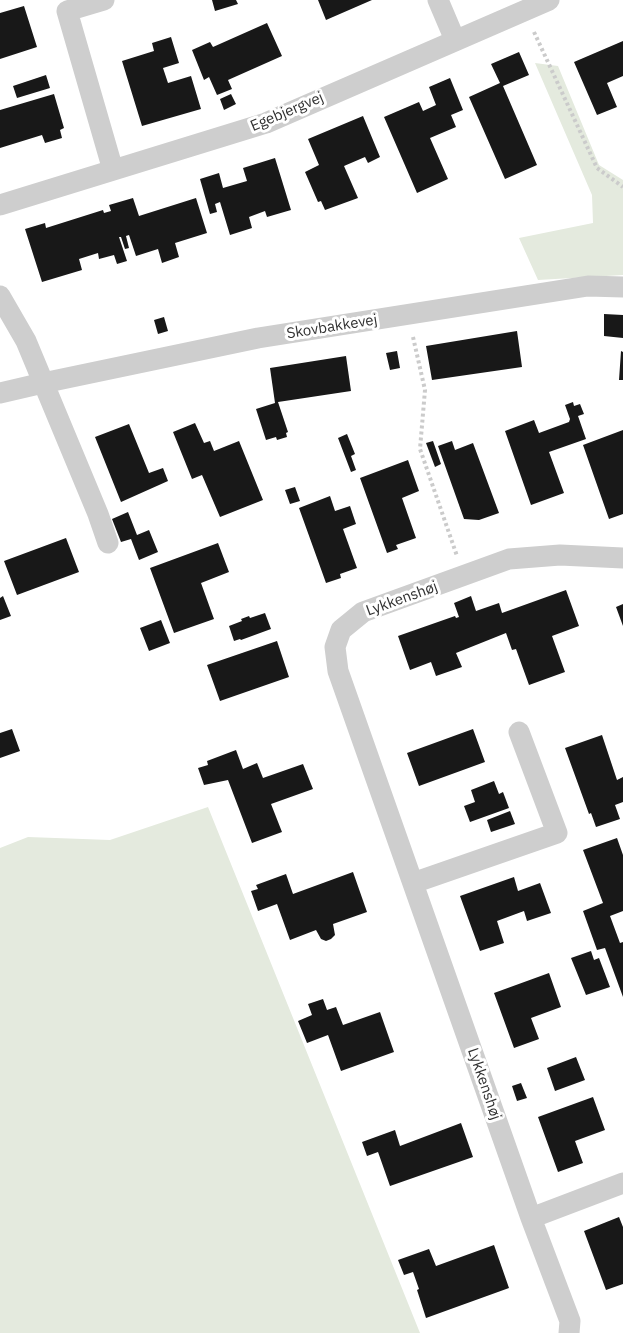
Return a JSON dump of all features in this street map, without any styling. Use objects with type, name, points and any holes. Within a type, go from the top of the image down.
[{"type":"street","points":[[104,0],[67,11],[113,170]]},
{"type":"street","points":[[438,0],[455,40]]},
{"type":"street","name":"Egebjergvej","points":[[0,205],[266,123],[549,0]]},
{"type":"street","name":"Skovbakkevej","points":[[0,393],[258,338],[588,286],[623,287]]},
{"type":"street","points":[[0,296],[26,341],[108,543]]},
{"type":"street","name":"Lykkenshøj","points":[[569,1333],[570,1321],[531,1218],[338,671],[335,647],[341,630],[363,612],[508,559],[561,555],[623,558]]},
{"type":"street","points":[[413,883],[557,832],[519,732]]},
{"type":"street","points":[[531,1218],[623,1183]]},
{"type":"path","points":[[523,11],[597,168],[623,187]]},
{"type":"path","points":[[407,315],[425,390],[420,448],[464,576]]},
{"type":"shaded area","points":[[535,63],[558,66],[599,165],[623,180],[623,275],[538,280],[519,238],[593,223],[592,195]]},
{"type":"shaded area","points":[[208,807],[420,1333],[0,1333],[0,848],[28,837],[110,840]]},
{"type":"building","points":[[212,0],[236,0],[238,4],[215,11]]},
{"type":"building","points":[[318,0],[372,0],[326,20]]},
{"type":"building","points":[[24,6],[37,47],[0,59],[0,13]]},
{"type":"building","points":[[267,23],[282,56],[228,80],[232,89],[217,95],[209,77],[204,80],[192,50],[210,42],[213,47]]},
{"type":"building","points":[[171,37],[179,63],[163,68],[168,83],[191,76],[201,109],[142,126],[122,61],[154,51],[152,43]]},
{"type":"building","points":[[623,41],[623,76],[607,83],[617,107],[597,115],[574,62]]},
{"type":"building","points":[[519,52],[529,75],[503,86],[537,165],[505,179],[469,97],[500,83],[491,64]]},
{"type":"building","points":[[46,75],[50,88],[17,98],[13,86]]},
{"type":"building","points":[[450,78],[463,110],[451,115],[456,127],[430,138],[448,179],[417,193],[384,117],[419,102],[423,111],[436,105],[429,87]]},
{"type":"building","points":[[54,94],[64,128],[60,130],[62,138],[45,143],[42,135],[0,148],[0,110]]},
{"type":"building","points":[[231,94],[236,104],[224,110],[220,99]]},
{"type":"building","points":[[363,116],[380,157],[368,163],[365,157],[344,166],[358,198],[325,210],[321,201],[318,202],[305,172],[319,165],[308,139]]},
{"type":"building","points":[[275,158],[291,210],[267,217],[265,211],[249,217],[252,228],[230,235],[220,202],[215,204],[217,212],[210,214],[200,179],[219,173],[223,188],[247,181],[243,168]]},
{"type":"building","points":[[133,198],[139,216],[196,198],[207,233],[175,243],[179,257],[162,263],[158,249],[136,256],[129,235],[126,236],[129,248],[125,249],[119,237],[127,261],[117,264],[114,255],[99,259],[98,253],[79,259],[82,270],[42,282],[25,229],[45,223],[46,228],[103,210],[104,213],[111,211],[109,205]]},
{"type":"building","points":[[604,314],[623,315],[623,338],[604,336]]},
{"type":"building","points":[[164,317],[168,331],[158,334],[154,320]]},
{"type":"building","points":[[517,331],[522,367],[432,380],[426,346]]},
{"type":"building","points":[[397,351],[400,368],[390,370],[386,353]]},
{"type":"building","points":[[621,351],[623,352],[623,380],[619,380]]},
{"type":"building","points":[[346,356],[351,391],[278,402],[288,432],[287,437],[266,440],[256,409],[275,403],[270,368]]},
{"type":"building","points":[[573,402],[574,406],[580,404],[584,414],[578,416],[586,439],[549,452],[564,493],[531,505],[505,431],[534,420],[539,433],[569,422],[565,405]]},
{"type":"building","points":[[195,423],[204,443],[210,441],[214,451],[239,441],[263,500],[220,517],[202,475],[192,479],[173,432]]},
{"type":"building","points":[[129,424],[149,473],[163,468],[168,481],[121,502],[95,437]]},
{"type":"building","points":[[623,430],[623,514],[609,519],[583,445]]},
{"type":"building","points":[[347,434],[355,454],[351,456],[356,470],[351,472],[338,438]]},
{"type":"building","points":[[433,441],[441,464],[435,467],[426,443]]},
{"type":"building","points":[[452,441],[455,450],[473,443],[499,513],[479,520],[464,519],[438,446]]},
{"type":"building","points":[[408,460],[419,491],[402,498],[416,538],[396,545],[398,549],[387,553],[360,478]]},
{"type":"building","points":[[295,487],[300,501],[290,504],[285,490]]},
{"type":"building","points":[[330,496],[335,511],[350,506],[356,524],[343,529],[357,568],[340,574],[341,578],[326,583],[299,508]]},
{"type":"building","points":[[128,512],[137,535],[149,530],[158,552],[139,560],[131,539],[121,542],[112,519]]},
{"type":"building","points":[[66,538],[79,572],[17,595],[4,561]]},
{"type":"building","points":[[218,543],[229,572],[201,583],[214,619],[174,633],[150,568]]},
{"type":"building","points":[[566,590],[579,626],[552,636],[565,672],[529,685],[516,649],[512,650],[506,633],[456,653],[462,667],[436,676],[431,662],[410,670],[398,636],[455,616],[459,617],[454,603],[471,596],[476,611],[499,603],[502,613]]},
{"type":"building","points":[[3,596],[11,616],[0,620],[0,598]]},
{"type":"building","points":[[623,604],[623,626],[616,607]]},
{"type":"building","points":[[265,613],[271,629],[234,641],[229,626],[249,616],[250,618]]},
{"type":"building","points":[[161,620],[170,643],[149,651],[140,628]]},
{"type":"building","points":[[277,641],[289,677],[220,701],[207,665]]},
{"type":"building","points":[[12,729],[20,751],[0,758],[0,733]]},
{"type":"building","points":[[473,729],[485,762],[419,786],[407,753]]},
{"type":"building","points":[[602,735],[617,780],[623,777],[623,802],[615,805],[620,819],[596,827],[565,748]]},
{"type":"building","points":[[236,750],[243,769],[257,763],[263,778],[303,764],[313,789],[271,804],[282,832],[252,843],[228,780],[204,785],[198,768],[208,765],[207,761]]},
{"type":"building","points":[[494,781],[499,794],[503,792],[509,808],[470,822],[464,806],[475,802],[471,790]]},
{"type":"building","points":[[510,811],[515,824],[491,832],[487,820]]},
{"type":"building","points":[[617,838],[623,855],[623,911],[610,916],[620,943],[623,942],[623,997],[605,948],[597,950],[583,911],[603,903],[583,850]]},
{"type":"building","points":[[353,872],[367,912],[333,924],[335,935],[326,941],[321,939],[316,930],[290,940],[277,904],[258,911],[251,891],[258,889],[256,885],[286,874],[293,894]]},
{"type":"building","points":[[514,877],[518,891],[540,883],[551,913],[527,921],[524,911],[497,921],[504,943],[480,951],[460,896]]},
{"type":"building","points":[[591,951],[594,960],[599,958],[610,987],[586,995],[571,958]]},
{"type":"building","points":[[549,973],[561,1007],[531,1018],[539,1039],[514,1048],[494,993]]},
{"type":"building","points":[[323,999],[327,1010],[336,1007],[343,1025],[380,1012],[394,1052],[341,1071],[328,1035],[307,1043],[298,1021],[312,1015],[308,1004]]},
{"type":"building","points":[[576,1057],[585,1080],[555,1091],[547,1068]]},
{"type":"building","points":[[521,1083],[527,1098],[517,1101],[512,1086]]},
{"type":"building","points":[[593,1097],[605,1130],[575,1141],[583,1163],[558,1172],[538,1117]]},
{"type":"building","points":[[461,1123],[473,1157],[390,1186],[378,1152],[367,1156],[362,1142],[395,1130],[400,1146]]},
{"type":"building","points":[[619,1217],[623,1227],[623,1284],[606,1290],[584,1231]]},
{"type":"building","points":[[494,1245],[509,1288],[426,1318],[413,1272],[404,1275],[398,1260],[429,1249],[436,1266]]}]
